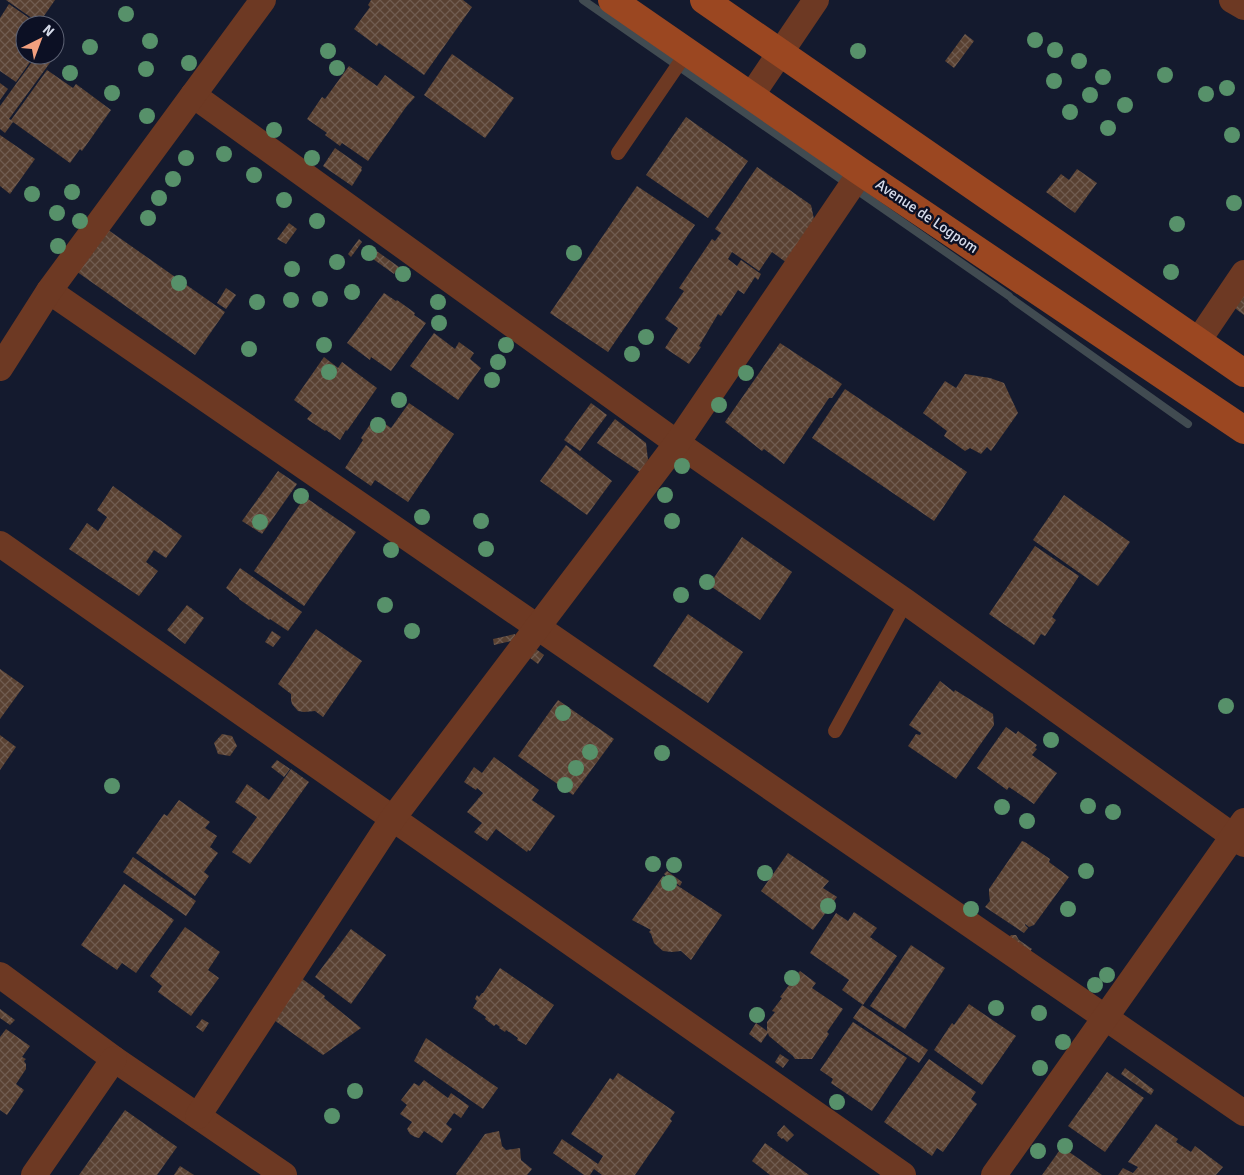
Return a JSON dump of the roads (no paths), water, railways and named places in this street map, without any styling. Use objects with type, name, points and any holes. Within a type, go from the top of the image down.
[{"type":"main road","name":"Avenue de Logpom","points":[[612,0],[861,172],[1244,430]]},
{"type":"main road","points":[[704,0],[1244,373]]},
{"type":"street","points":[[0,368],[49,291],[263,0]]},
{"type":"street","points":[[751,96],[816,0]]},
{"type":"street","points":[[1232,0],[1244,7]]},
{"type":"street","points":[[193,95],[676,442],[1240,834],[1105,1017],[994,1175]]},
{"type":"street","points":[[198,1116],[392,818],[676,442],[861,172]]},
{"type":"street","points":[[1198,341],[1244,273]]},
{"type":"street","points":[[49,291],[1244,1113]]},
{"type":"street","points":[[0,544],[903,1175]]},
{"type":"street","points":[[0,975],[114,1059],[284,1175]]},
{"type":"street","points":[[34,1175],[114,1059]]},
{"type":"lane","points":[[618,153],[687,52]]},
{"type":"lane","points":[[835,731],[906,602]]},
{"type":"waterway","points":[[583,0],[1009,296]]},
{"type":"waterway","points":[[1012,299],[1188,424]]}]
